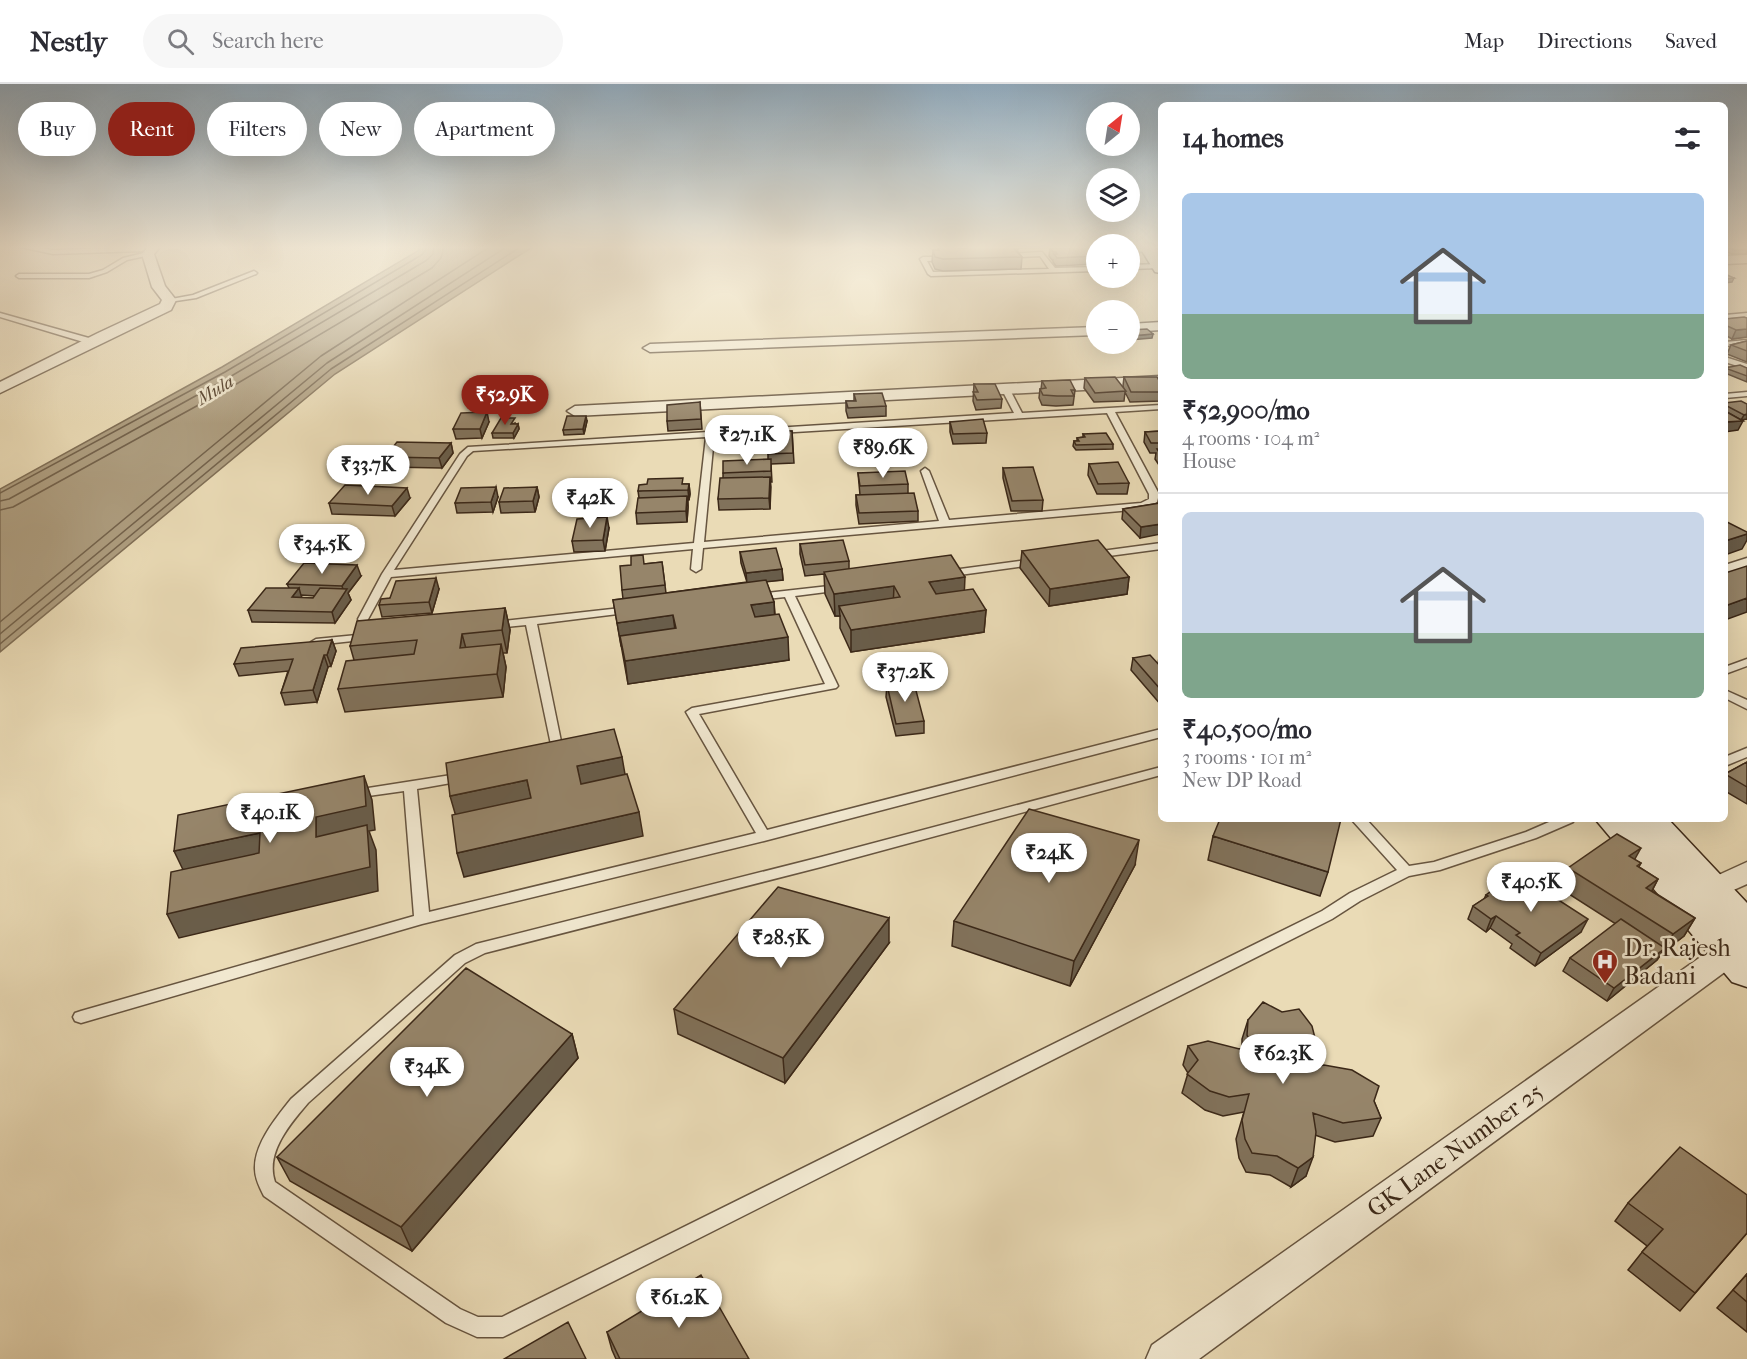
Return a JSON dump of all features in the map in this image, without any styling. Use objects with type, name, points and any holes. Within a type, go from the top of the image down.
[{"type":"main road","points":[[1616,822],[1695,891]]},
{"type":"main road","points":[[1649,822],[1695,891],[1743,951]]},
{"type":"street","points":[[0,388],[124,324],[167,306]]},
{"type":"street","points":[[1728,319],[1747,317]]},
{"type":"street","points":[[1140,327],[1158,326]]},
{"type":"street","points":[[650,348],[1086,332]]},
{"type":"street","points":[[575,411],[1158,381]]},
{"type":"street","points":[[1728,571],[1747,564]]},
{"type":"street","points":[[1695,891],[1747,872]]},
{"type":"street","name":"GK Lane Number 25","points":[[1166,1359],[1743,951]]},
{"type":"lane","points":[[0,315],[93,342]]},
{"type":"lane","points":[[1728,344],[1747,342]]},
{"type":"lane","points":[[1728,359],[1747,367]]},
{"type":"lane","points":[[1005,388],[1019,416]]},
{"type":"lane","points":[[1728,396],[1747,394]]},
{"type":"lane","points":[[363,618],[387,574],[464,454],[471,449],[1158,407]]},
{"type":"lane","points":[[387,574],[697,548],[1151,504],[1154,494],[1109,409]]},
{"type":"lane","points":[[696,569],[710,435]]},
{"type":"lane","points":[[925,471],[945,523]]},
{"type":"lane","points":[[1080,556],[1158,546]]},
{"type":"lane","points":[[929,576],[1045,561]]},
{"type":"lane","points":[[746,598],[847,586]]},
{"type":"lane","points":[[764,836],[692,712],[832,686],[789,594]]},
{"type":"lane","points":[[485,626],[646,608]]},
{"type":"lane","points":[[531,622],[558,759],[547,761]]},
{"type":"lane","points":[[302,644],[382,635]]},
{"type":"lane","points":[[1728,670],[1747,662]]},
{"type":"lane","points":[[1728,695],[1747,705]]},
{"type":"lane","points":[[81,1017],[422,919],[764,836],[1158,734]]},
{"type":"lane","points":[[1728,761],[1747,752]]},
{"type":"lane","points":[[1158,772],[821,862],[481,948],[460,959],[302,1098],[285,1116],[264,1163],[264,1177],[270,1190],[453,1316],[477,1327],[503,1327],[1327,915],[1355,897],[1407,871],[1435,867],[1531,835],[1561,822]]},
{"type":"lane","points":[[339,796],[410,787],[478,774]]},
{"type":"lane","points":[[410,787],[422,919]]},
{"type":"lane","points":[[1361,822],[1407,871]]},
{"type":"water","name":"Mula","points":[[326,306],[441,306],[335,374],[0,652],[0,489],[222,367]]},
{"type":"building","points":[[1747,318],[1747,329],[1736,330],[1728,326],[1728,319]]},
{"type":"building","points":[[1140,329],[1147,329],[1153,334],[1140,335]]},
{"type":"building","points":[[1747,341],[1747,351],[1731,345]]},
{"type":"building","points":[[1740,365],[1747,368],[1747,376],[1728,369]]},
{"type":"building","points":[[1115,377],[1126,391],[1095,393],[1085,378]]},
{"type":"building","points":[[1124,377],[1158,379],[1158,392],[1131,392]]},
{"type":"building","points":[[1070,380],[1075,390],[1071,390],[1074,396],[1043,395],[1040,389],[1046,388],[1042,381]]},
{"type":"building","points":[[974,384],[995,384],[1002,399],[977,400],[973,392],[978,392]]},
{"type":"building","points":[[882,393],[886,406],[848,408],[846,401],[856,401],[854,394]]},
{"type":"building","points":[[1741,401],[1747,404],[1747,414],[1744,415],[1728,407],[1728,403]]},
{"type":"building","points":[[700,402],[701,419],[667,421],[667,405]]},
{"type":"building","points":[[487,412],[480,429],[453,429],[461,413]]},
{"type":"building","points":[[1728,413],[1743,421],[1728,422]]},
{"type":"building","points":[[567,416],[586,416],[583,429],[563,430]]},
{"type":"building","points":[[501,418],[515,418],[511,424],[518,424],[513,433],[492,433]]},
{"type":"building","points":[[983,419],[987,433],[953,434],[950,422]]},
{"type":"building","points":[[851,430],[903,431],[906,442],[911,441],[912,447],[854,449]]},
{"type":"building","points":[[775,431],[792,431],[793,453],[768,454],[768,434],[775,434]]},
{"type":"building","points":[[1158,431],[1158,443],[1151,443],[1145,432]]},
{"type":"building","points":[[1106,433],[1113,444],[1076,445],[1074,441],[1085,437],[1083,434]]},
{"type":"building","points":[[397,442],[451,443],[439,458],[385,457]]},
{"type":"building","points":[[771,459],[771,471],[723,473],[723,461]]},
{"type":"building","points":[[1118,462],[1129,483],[1098,484],[1089,464]]},
{"type":"building","points":[[1033,467],[1043,500],[1012,501],[1003,468]]},
{"type":"building","points":[[905,471],[908,484],[860,486],[858,473]]},
{"type":"building","points":[[770,477],[769,498],[718,499],[720,478]]},
{"type":"building","points":[[683,478],[682,484],[689,484],[688,490],[638,491],[639,485],[647,484],[648,479]]},
{"type":"building","points":[[345,485],[407,488],[392,506],[329,503]]},
{"type":"building","points":[[496,487],[491,502],[455,503],[461,488]]},
{"type":"building","points":[[537,487],[533,501],[499,502],[504,488]]},
{"type":"building","points":[[914,493],[918,511],[859,513],[856,495]]},
{"type":"building","points":[[687,496],[686,511],[636,513],[638,498]]},
{"type":"building","points":[[1158,503],[1158,524],[1141,527],[1123,509]]},
{"type":"building","points":[[607,517],[603,540],[572,541],[577,519]]},
{"type":"building","points":[[1728,522],[1747,532],[1747,534],[1728,540]]},
{"type":"building","points":[[843,540],[849,561],[805,565],[800,544]]},
{"type":"building","points":[[1098,540],[1129,577],[1050,589],[1022,551]]},
{"type":"building","points":[[776,548],[782,569],[746,573],[740,552]]},
{"type":"building","points":[[643,555],[644,564],[662,562],[665,585],[622,590],[620,566],[631,565],[631,556]]},
{"type":"building","points":[[951,555],[965,577],[929,582],[936,594],[973,589],[986,610],[851,630],[839,606],[900,597],[894,586],[834,594],[824,572]]},
{"type":"building","points":[[304,563],[357,565],[342,586],[287,584]]},
{"type":"building","points":[[1747,566],[1747,598],[1728,605],[1728,572]]},
{"type":"building","points":[[436,578],[429,602],[379,605],[381,599],[390,598],[396,581]]},
{"type":"building","points":[[766,580],[774,602],[751,605],[755,617],[779,614],[788,637],[625,661],[620,636],[676,628],[673,615],[617,623],[613,600]]},
{"type":"building","points":[[266,588],[299,588],[292,597],[313,598],[320,588],[347,589],[332,612],[248,610]]},
{"type":"building","points":[[505,608],[502,630],[462,634],[460,648],[501,644],[497,674],[338,689],[346,661],[414,654],[417,640],[350,646],[357,621]]},
{"type":"building","points":[[332,640],[327,655],[324,655],[313,690],[281,693],[293,659],[234,664],[241,648]]},
{"type":"building","points":[[1150,655],[1158,664],[1158,687],[1133,658]]},
{"type":"building","points":[[914,683],[924,721],[896,724],[887,685]]},
{"type":"building","points":[[614,729],[622,757],[577,766],[581,784],[627,774],[639,812],[457,853],[452,815],[531,798],[527,780],[450,796],[446,763]]},
{"type":"building","points":[[1747,762],[1747,787],[1728,776],[1728,772]]},
{"type":"building","points":[[364,776],[366,806],[316,817],[316,837],[367,825],[370,867],[167,914],[171,872],[259,853],[260,833],[174,851],[178,815]]},
{"type":"building","points":[[1029,809],[1139,840],[1074,961],[954,921]]},
{"type":"building","points":[[1219,822],[1340,822],[1328,872],[1213,836]]},
{"type":"building","points":[[1617,834],[1641,848],[1629,856],[1641,863],[1637,866],[1658,879],[1646,888],[1695,918],[1673,934],[1568,868]]},
{"type":"building","points":[[1526,879],[1588,919],[1541,953],[1516,935],[1520,933],[1496,916],[1491,919],[1473,906],[1505,881],[1514,887]]},
{"type":"building","points":[[778,887],[889,918],[783,1058],[674,1009]]},
{"type":"building","points":[[1621,919],[1665,948],[1614,988],[1570,958]]},
{"type":"building","points":[[466,968],[572,1034],[401,1227],[277,1157]]},
{"type":"building","points":[[1263,1002],[1282,1012],[1299,1009],[1312,1026],[1316,1042],[1309,1068],[1324,1065],[1352,1070],[1379,1086],[1374,1101],[1381,1118],[1343,1123],[1313,1113],[1316,1132],[1313,1157],[1298,1168],[1277,1156],[1252,1153],[1245,1139],[1242,1120],[1249,1094],[1229,1097],[1210,1091],[1187,1074],[1198,1060],[1188,1046],[1208,1041],[1255,1053],[1247,1035],[1248,1020]]},
{"type":"building","points":[[1680,1147],[1747,1195],[1747,1233],[1695,1293],[1642,1252],[1663,1229],[1628,1203]]},
{"type":"building","points":[[1747,1274],[1747,1302],[1733,1290]]},
{"type":"building","points":[[701,1275],[749,1359],[620,1359],[607,1332]]},
{"type":"building","points":[[568,1322],[586,1359],[504,1359]]},
{"type":"place","name":"Dr. Rajesh Badani","points":[[1605,985]]}]
